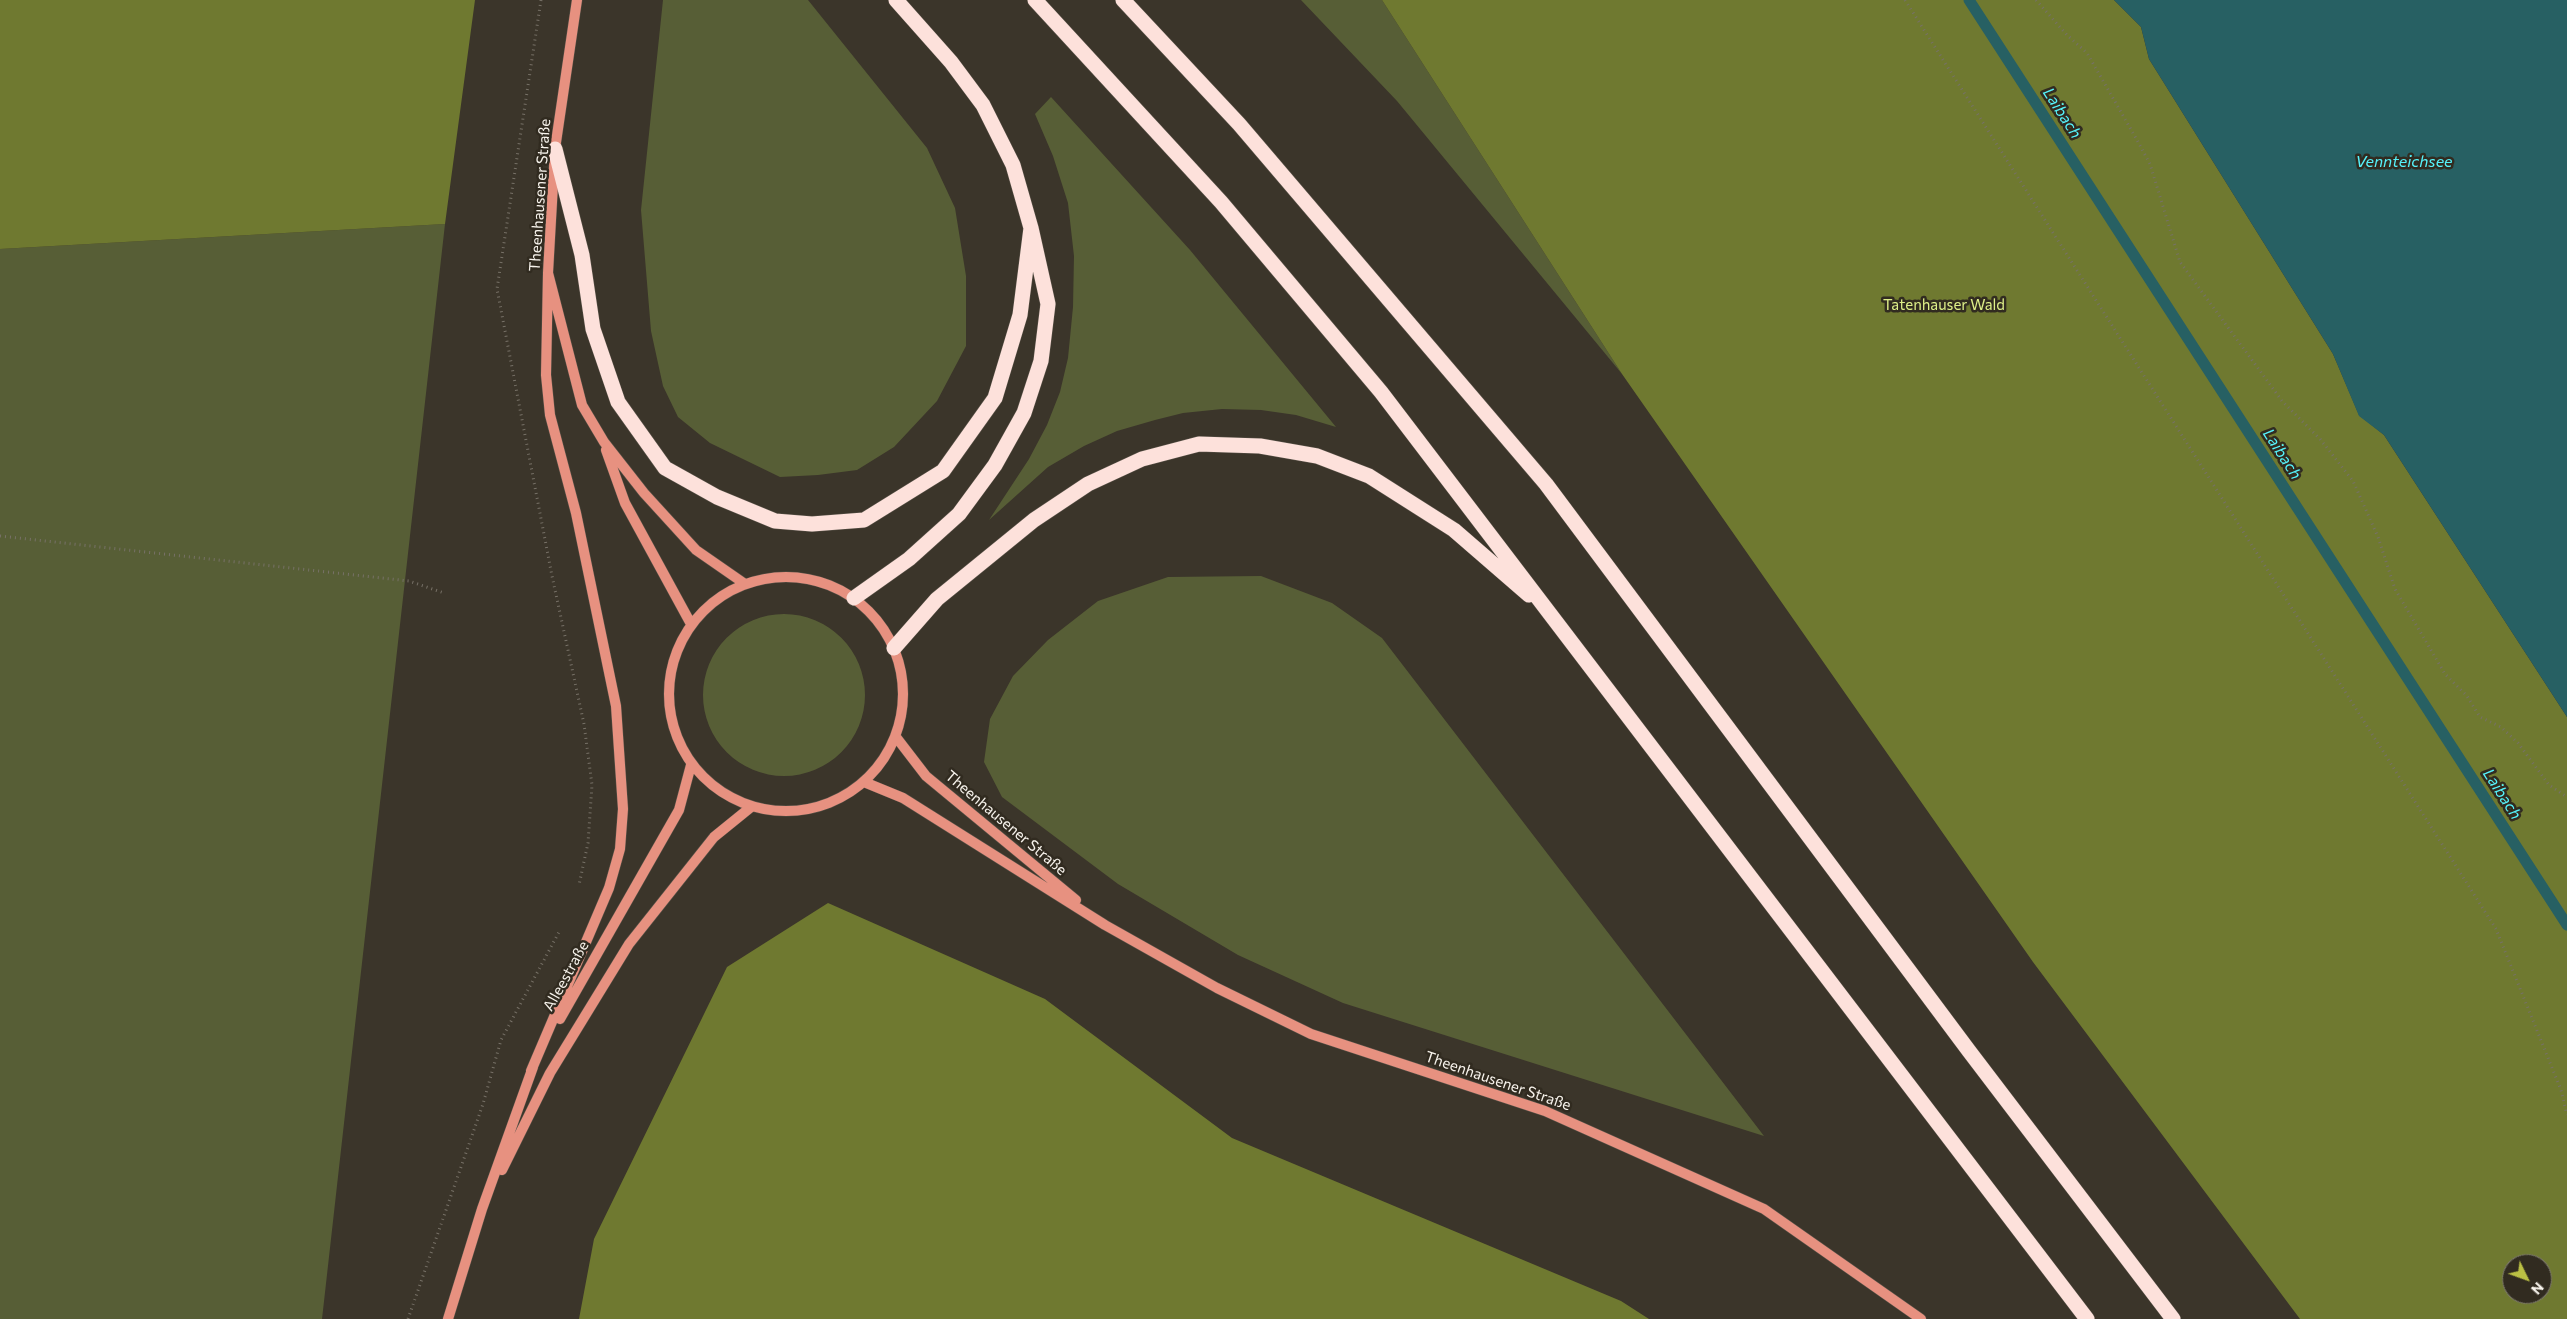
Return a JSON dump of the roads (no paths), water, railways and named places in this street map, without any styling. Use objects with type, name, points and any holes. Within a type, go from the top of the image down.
[{"type":"highway","points":[[854,598],[909,559],[959,514],[995,465],[1024,413],[1041,361],[1048,304],[1031,228],[1013,165],[982,105],[951,62],[896,0]]},
{"type":"highway","points":[[1035,0],[1221,202],[1381,392],[2087,1319]]},
{"type":"highway","points":[[1123,0],[1240,124],[1546,484],[1969,1051],[2173,1319]]},
{"type":"highway","points":[[555,149],[582,255],[593,329],[618,402],[665,468],[717,497],[775,520],[812,524],[864,520],[943,471],[995,398],[1020,315],[1031,228]]},
{"type":"highway","points":[[894,648],[944,594],[1034,520],[1088,484],[1142,459],[1199,444],[1260,446],[1317,456],[1369,476],[1454,530],[1553,616]]},
{"type":"main road","name":"Theenhausener Straße","points":[[578,0],[555,149],[548,272],[582,405],[604,442],[644,493],[696,550],[745,584]]},
{"type":"main road","points":[[531,1071],[610,888],[620,849],[623,809],[616,706],[576,513],[550,415],[546,374],[548,272]]},
{"type":"main road","name":"Theenhausener Straße","points":[[604,442],[625,503],[691,624]]},
{"type":"main road","points":[[783,576],[820,582],[854,598],[878,620],[894,648],[904,692],[896,737],[883,761],[864,782],[830,804],[791,812],[751,807],[718,791],[692,766],[674,732],[667,695],[674,657],[691,624],[716,600],[745,584],[783,576]]},
{"type":"main road","name":"Theenhausener Straße","points":[[896,737],[926,776],[1105,925]]},
{"type":"main road","name":"Alleestraße","points":[[448,1319],[482,1208],[531,1071],[604,939],[679,810],[692,766]]},
{"type":"main road","name":"Theenhausener Straße","points":[[864,782],[903,798],[1105,925],[1217,988],[1311,1034],[1545,1111],[1764,1209],[1921,1319]]},
{"type":"main road","name":"Alleestraße","points":[[482,1208],[550,1073],[629,944],[714,836],[751,807]]},
{"type":"water","name":"Vennteichsee","points":[[2114,0],[2567,0],[2567,717],[2384,435],[2359,416],[2333,354],[2149,59],[2141,27]]},
{"type":"waterway","name":"Laibach","points":[[1969,0],[2567,925]]},
{"type":"park label","name":"Tatenhauser Wald","points":[[1944,305]]}]
